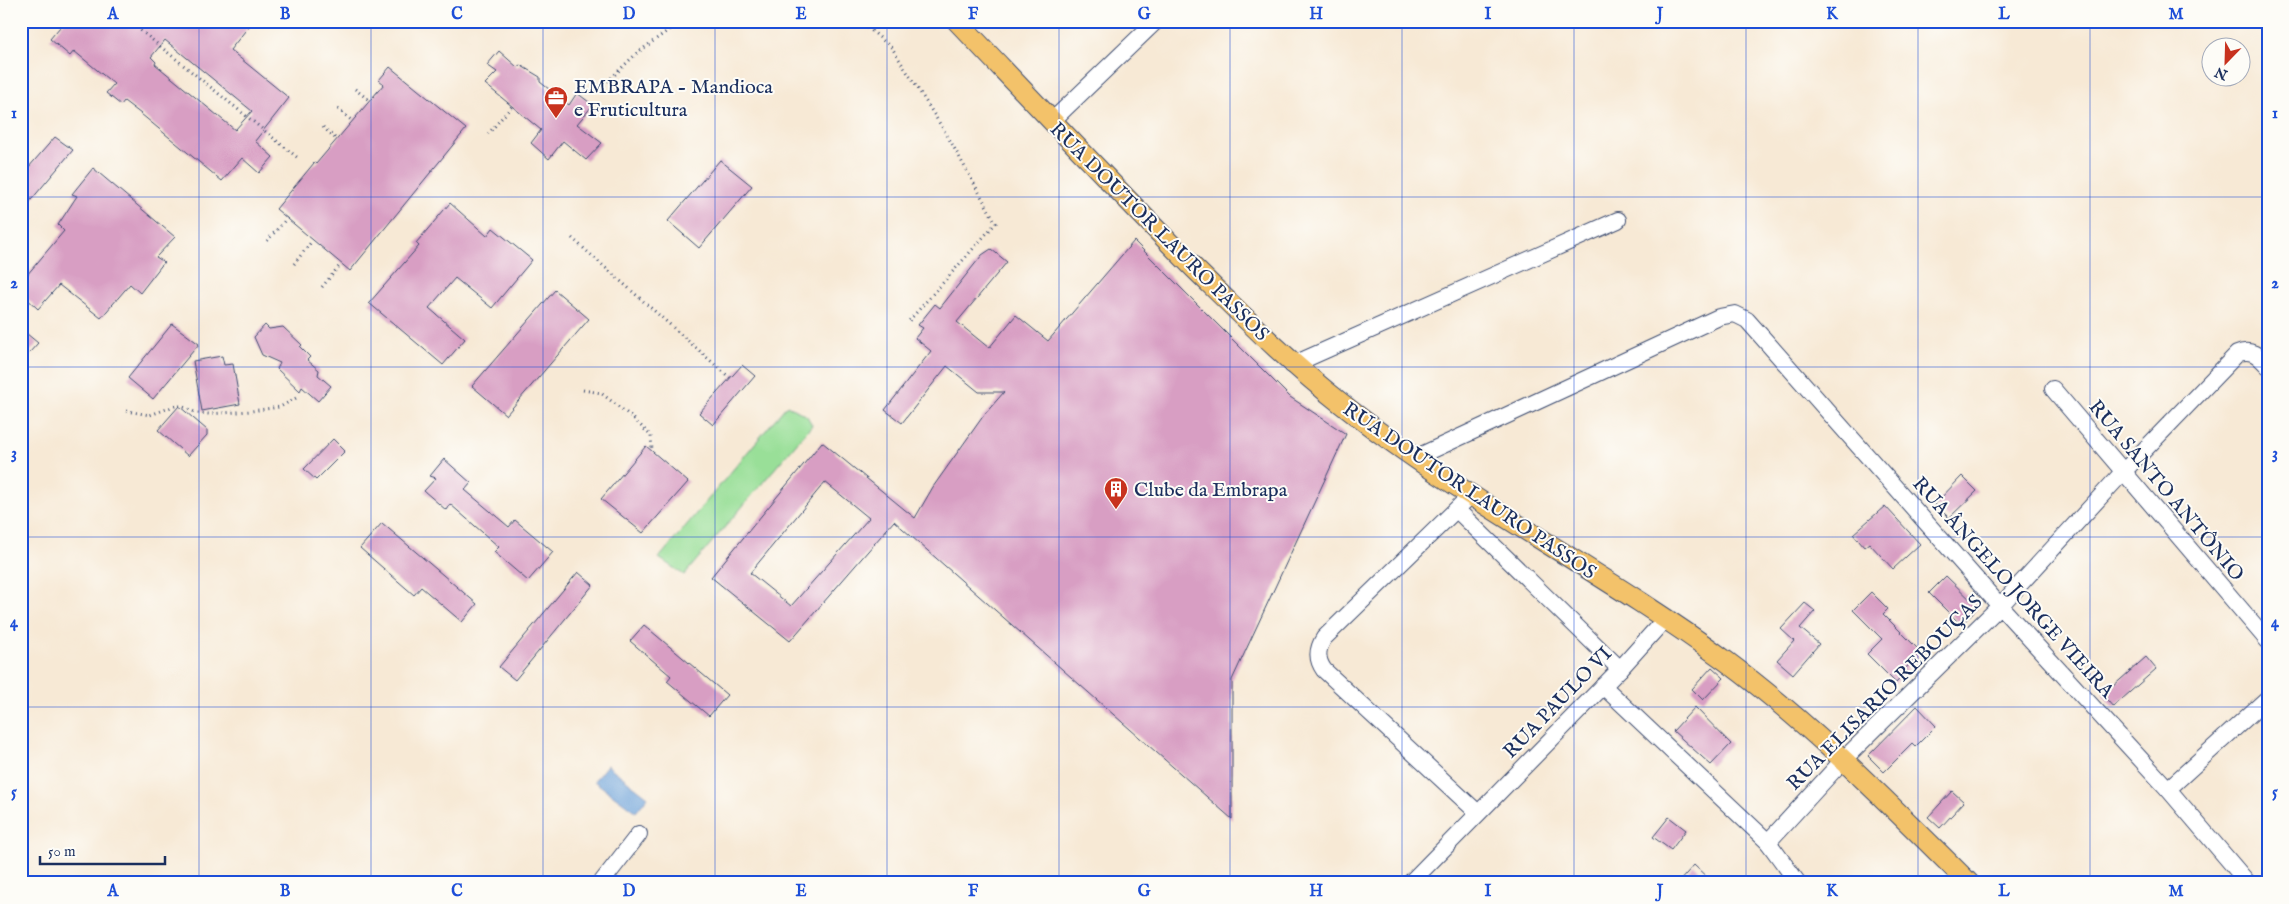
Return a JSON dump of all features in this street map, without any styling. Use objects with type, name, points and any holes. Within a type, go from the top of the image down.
[{"type":"main road","name":"RUA DOUTOR LAURO PASSOS","points":[[957,21],[1156,229],[1292,365],[1358,417],[1415,458],[1464,503],[1665,619],[1725,660],[1780,703],[1844,759],[1969,883]]},
{"type":"street","points":[[1052,121],[1156,21]]},
{"type":"street","points":[[1292,365],[1618,220]]},
{"type":"street","name":"RUA ÂNGELO JORGE VIEIRA","points":[[1415,458],[1719,316],[1736,314],[1747,320],[2000,606],[2168,789],[2248,883]]},
{"type":"street","name":"RUA ELISARIO REBOUÇAS","points":[[1768,842],[1844,759],[2000,606],[2124,471],[2237,354],[2245,351],[2253,352],[2268,366]]},
{"type":"street","name":"RUA SANTO ANTÔNIO","points":[[2053,389],[2268,641]]},
{"type":"street","points":[[1478,813],[1324,670],[1318,662],[1318,652],[1324,638],[1464,503],[1620,670]]},
{"type":"street","name":"RUA PAULO VI","points":[[1410,883],[1620,670],[1665,619]]},
{"type":"street","points":[[1603,686],[1768,842],[1798,883]]},
{"type":"street","points":[[2168,789],[2268,698]]},
{"type":"street","points":[[601,883],[639,834]]},
{"type":"path","points":[[129,21],[298,158]]},
{"type":"path","points":[[604,85],[638,53],[681,21]]},
{"type":"path","points":[[860,21],[892,48],[948,135],[996,223],[908,322]]},
{"type":"path","points":[[355,89],[370,101]]},
{"type":"path","points":[[488,134],[512,106]]},
{"type":"path","points":[[338,109],[352,121]]},
{"type":"path","points":[[323,127],[336,139]]},
{"type":"path","points":[[267,241],[286,218]]},
{"type":"path","points":[[572,238],[730,378]]},
{"type":"path","points":[[294,264],[312,241]]},
{"type":"path","points":[[322,287],[341,264]]},
{"type":"path","points":[[583,390],[601,393],[633,418],[652,436],[652,450]]},
{"type":"path","points":[[126,411],[150,415],[175,406],[181,406],[197,413],[209,414],[251,411],[280,407],[298,397]]},
{"type":"green space","points":[[787,405],[807,416],[812,425],[684,575],[659,558]]},
{"type":"water","points":[[607,765],[648,797],[636,812],[594,781]]},
{"type":"building","points":[[65,21],[253,21],[230,50],[289,98],[255,141],[273,157],[259,173],[242,158],[222,181],[124,101],[121,105],[106,93],[114,84],[74,51],[70,56],[50,39]],"holes":[[[165,40],[252,111],[235,130],[155,64],[156,62],[151,57]]]},
{"type":"building","points":[[499,51],[517,67],[520,65],[540,77],[540,82],[569,105],[577,93],[593,105],[577,124],[602,143],[586,160],[563,141],[549,159],[531,143],[541,130],[485,84],[497,72],[487,65]]},
{"type":"building","points":[[390,67],[466,129],[350,271],[276,209],[384,84],[379,80]]},
{"type":"building","points":[[55,137],[73,150],[21,212],[21,176]]},
{"type":"building","points":[[720,160],[752,186],[699,248],[668,221]]},
{"type":"building","points":[[93,168],[175,237],[156,257],[164,262],[140,293],[130,284],[101,318],[59,285],[38,309],[21,293],[21,282],[64,231],[58,225],[77,196],[72,194]]},
{"type":"building","points":[[450,203],[487,236],[493,228],[532,260],[492,308],[455,278],[429,308],[465,339],[443,365],[369,303],[419,246],[416,243]]},
{"type":"building","name":"Clube da Embrapa","points":[[1134,241],[1290,397],[1346,434],[1232,680],[1232,819],[894,521],[790,641],[711,577],[822,442],[915,518],[933,487],[984,415],[1004,392],[979,392],[947,366],[902,423],[885,410],[931,351],[915,338],[923,328],[918,325],[935,304],[940,308],[982,255],[991,249],[1007,262],[957,322],[989,348],[1016,315],[1048,341]],"holes":[[[825,482],[869,518],[791,606],[750,573]]]},
{"type":"building","points":[[555,290],[589,319],[506,415],[472,386]]},
{"type":"building","points":[[172,324],[199,344],[153,399],[128,378]]},
{"type":"building","points":[[265,325],[269,329],[283,327],[302,345],[300,347],[310,357],[307,360],[319,370],[318,375],[331,386],[318,401],[302,387],[300,391],[277,369],[280,363],[262,355],[254,337]]},
{"type":"building","points":[[21,329],[38,343],[21,362]]},
{"type":"building","points":[[222,356],[224,365],[233,364],[240,404],[202,411],[193,361]]},
{"type":"building","points":[[742,365],[755,376],[713,425],[699,413]]},
{"type":"building","points":[[179,406],[207,430],[207,435],[188,456],[158,430]]},
{"type":"building","points":[[333,439],[345,451],[316,480],[304,469]]},
{"type":"building","points":[[646,446],[688,482],[643,533],[601,499]]},
{"type":"building","points":[[444,459],[471,483],[465,490],[509,527],[515,520],[553,552],[528,581],[494,552],[499,547],[450,504],[446,510],[424,491],[436,478],[430,476]]},
{"type":"building","points":[[1962,476],[1977,491],[1949,518],[1935,504]]},
{"type":"building","points":[[1885,506],[1920,544],[1893,569],[1869,543],[1864,547],[1853,534]]},
{"type":"building","points":[[382,523],[477,604],[462,622],[421,587],[414,595],[360,548]]},
{"type":"building","points":[[578,572],[593,585],[515,680],[499,667]]},
{"type":"building","points":[[1946,576],[1978,607],[1961,625],[1929,593]]},
{"type":"building","points":[[1871,592],[1888,609],[1883,614],[1921,652],[1905,669],[1907,671],[1896,683],[1867,654],[1882,639],[1853,610]]},
{"type":"building","points":[[1805,603],[1815,611],[1800,628],[1819,644],[1793,674],[1777,660],[1794,641],[1781,629]]},
{"type":"building","points":[[644,625],[727,695],[709,716],[667,681],[671,676],[630,641]]},
{"type":"building","points":[[2146,657],[2156,669],[2113,707],[2103,695]]},
{"type":"building","points":[[1712,667],[1724,678],[1703,700],[1692,689]]},
{"type":"building","points":[[1917,706],[1936,726],[1915,747],[1912,744],[1884,772],[1868,756]]},
{"type":"building","points":[[1695,707],[1731,744],[1711,765],[1673,731]]},
{"type":"building","points":[[1952,791],[1964,802],[1940,828],[1928,817]]},
{"type":"building","points":[[1669,817],[1686,830],[1671,850],[1653,837]]},
{"type":"building","points":[[1694,865],[1713,883],[1678,883]]},
{"type":"place","name":"EMBRAPA - Mandioca e Fruticultura","points":[[556,119]]},
{"type":"place","name":"Clube da Embrapa","points":[[1116,510]]}]
